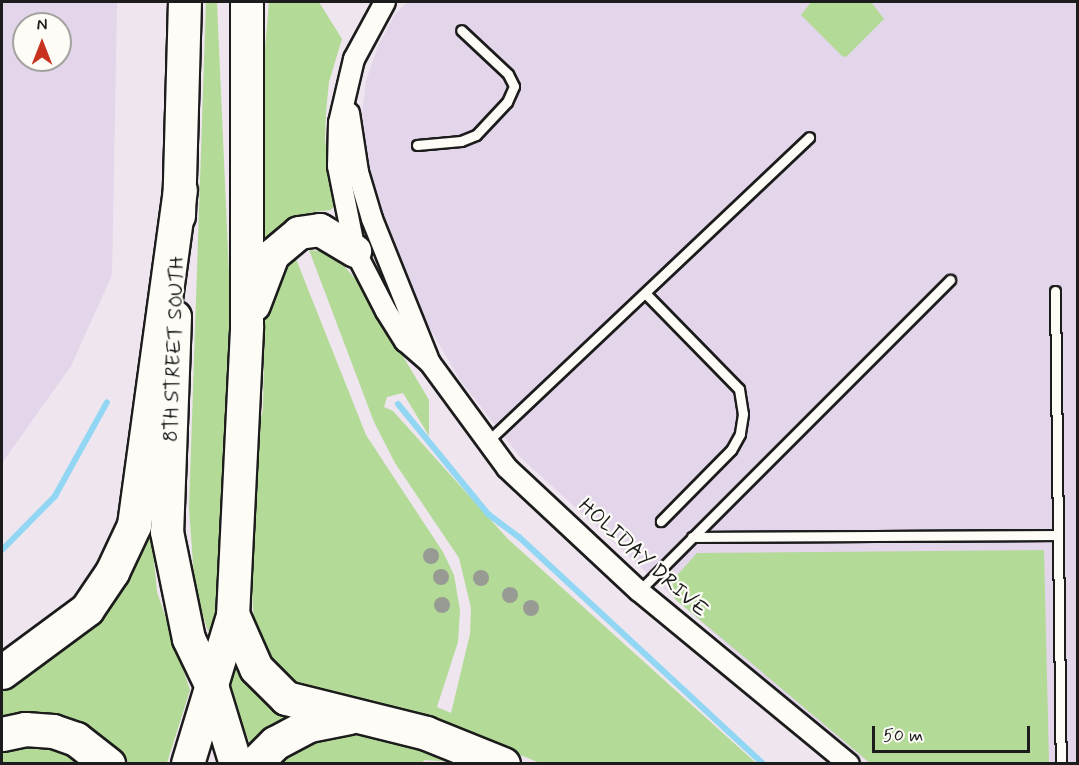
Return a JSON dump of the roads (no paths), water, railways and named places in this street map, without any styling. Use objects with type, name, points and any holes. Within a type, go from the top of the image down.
[{"type":"highway","points":[[2,672],[87,609],[112,572],[134,525],[180,190]]},
{"type":"highway","points":[[233,616],[256,668],[286,698],[350,717],[426,734],[503,764]]},
{"type":"highway","points":[[254,764],[275,742],[309,725],[350,717]]},
{"type":"highway","points":[[2,735],[25,729],[53,731],[75,739],[108,764]]},
{"type":"main road","name":"8TH STREET SOUTH","points":[[185,2],[167,532],[189,639],[213,689],[236,764]]},
{"type":"main road","points":[[188,764],[213,689],[233,616],[247,326],[247,2]]},
{"type":"main road","points":[[247,326],[273,255],[283,243],[299,232],[320,230],[355,251]]},
{"type":"street","name":"HOLIDAY DRIVE","points":[[385,2],[354,59],[339,123],[338,166],[355,251],[405,341],[430,363],[507,468],[639,591],[849,764]]},
{"type":"street","name":"HOLIDAY DRIVE","points":[[346,89],[358,172],[372,219],[430,363]]},
{"type":"lane","points":[[417,145],[461,141],[476,135],[507,102],[514,86],[508,74],[461,30]]},
{"type":"lane","points":[[488,441],[809,137]]},
{"type":"lane","points":[[639,591],[950,280]]},
{"type":"lane","points":[[1055,291],[1061,764]]},
{"type":"lane","points":[[645,293],[739,389],[743,414],[740,434],[731,450],[661,521]]},
{"type":"lane","points":[[693,537],[1058,536]]},
{"type":"waterway","points":[[2,550],[55,496],[107,402]]},
{"type":"waterway","points":[[398,404],[488,514],[519,537],[763,764]]}]
